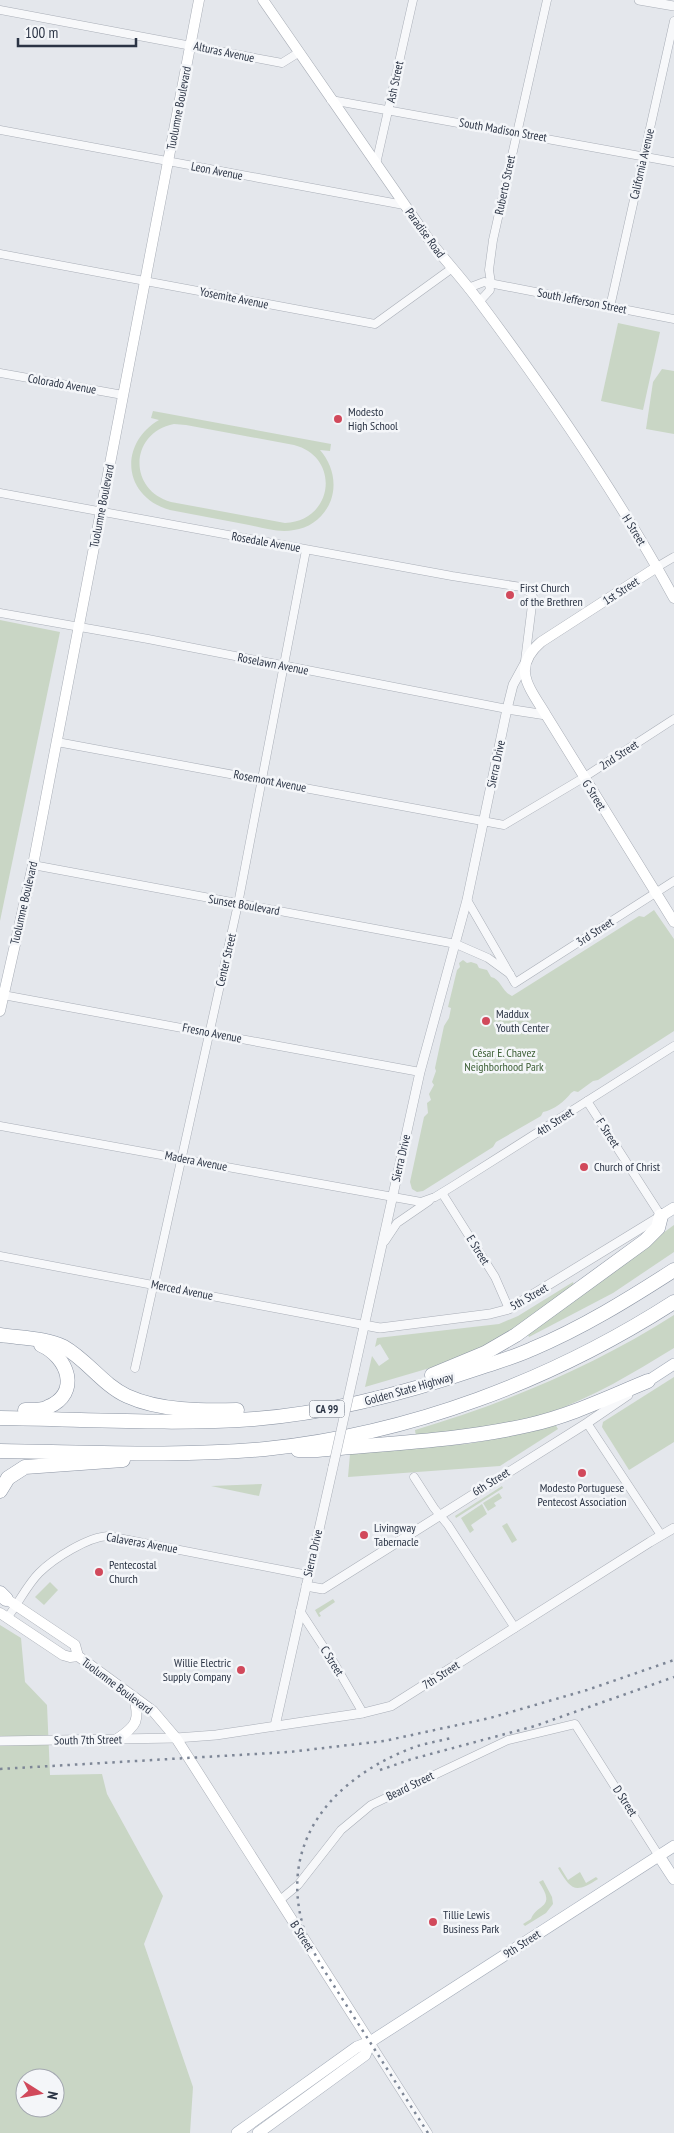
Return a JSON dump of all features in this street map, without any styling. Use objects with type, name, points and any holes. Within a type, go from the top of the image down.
[{"type":"highway","points":[[366,1402],[485,1353],[516,1335],[645,1241],[658,1228],[661,1216]]},
{"type":"highway","points":[[632,1297],[658,1271],[674,1260]]},
{"type":"highway","name":"Golden State Highway","points":[[0,1418],[252,1419],[297,1414],[366,1402],[425,1386],[532,1350],[632,1297],[674,1270]]},
{"type":"highway","name":"CA 99","points":[[0,1451],[180,1454],[266,1448],[376,1430],[468,1403],[578,1357],[606,1343],[674,1302]]},
{"type":"highway","points":[[0,1335],[51,1343],[63,1347],[114,1388],[126,1395],[153,1404],[195,1409],[230,1410],[337,1407]]},
{"type":"highway","points":[[0,1411],[48,1408],[58,1400],[66,1388],[68,1375],[60,1358],[48,1348],[29,1340]]},
{"type":"highway","points":[[266,1448],[316,1450],[432,1441],[493,1433],[556,1418],[648,1381]]},
{"type":"highway","points":[[0,1491],[14,1472],[30,1466],[102,1462],[180,1454]]},
{"type":"main road","name":"Tuolumne Boulevard","points":[[0,1010],[33,865],[199,0]]},
{"type":"main road","name":"Paradise Road","points":[[263,0],[404,205],[451,269],[479,302],[546,394],[592,462]]},
{"type":"main road","name":"H Street","points":[[592,462],[674,598]]},
{"type":"main road","name":"1st Street","points":[[524,663],[531,651],[542,642],[657,567]]},
{"type":"main road","name":"G Street","points":[[524,663],[527,682],[546,715],[583,778],[674,922]]},
{"type":"main road","name":"5th Street","points":[[661,1216],[674,1208]]},
{"type":"main road","name":"6th Street","points":[[648,1381],[674,1364]]},
{"type":"main road","name":"Tuolumne Boulevard","points":[[6,1598],[75,1645],[78,1656]]},
{"type":"main road","name":"Tuolumne Boulevard","points":[[4,1615],[63,1655],[78,1656],[152,1711],[176,1738]]},
{"type":"main road","points":[[117,1739],[131,1730],[138,1714],[134,1698]]},
{"type":"main road","name":"B Street","points":[[176,1738],[370,2042]]},
{"type":"main road","name":"9th Street","points":[[237,2133],[357,2047],[370,2042],[674,1846]]},
{"type":"main road","name":"D Street","points":[[660,1856],[674,1879]]},
{"type":"main road","name":"9th Street","points":[[258,2133],[364,2055],[370,2042]]},
{"type":"street","name":"Ash Street","points":[[376,164],[412,0]]},
{"type":"street","name":"Ruberto Street","points":[[490,283],[489,270],[493,240],[547,0]]},
{"type":"street","points":[[639,0],[674,6]]},
{"type":"street","name":"Alturas Avenue","points":[[0,10],[282,63],[298,53]]},
{"type":"street","name":"California Avenue","points":[[610,306],[674,21]]},
{"type":"street","name":"South Madison Street","points":[[331,100],[517,132],[674,162]]},
{"type":"street","name":"Leon Avenue","points":[[0,130],[404,205]]},
{"type":"street","name":"Yosemite Avenue","points":[[0,254],[375,324],[451,269]]},
{"type":"street","name":"South Jefferson Street","points":[[468,288],[484,282],[674,319]]},
{"type":"street","points":[[479,302],[490,290],[490,283]]},
{"type":"street","name":"Colorado Avenue","points":[[0,373],[123,395]]},
{"type":"street","name":"Rosedale Avenue","points":[[0,493],[306,550],[521,587],[531,593]]},
{"type":"street","name":"Center Street","points":[[135,1368],[238,904],[306,550]]},
{"type":"street","name":"1st Street","points":[[657,567],[674,557]]},
{"type":"street","name":"Sierra Drive","points":[[275,1726],[420,1072],[467,900],[513,684],[524,663],[534,602],[531,593]]},
{"type":"street","name":"Roselawn Avenue","points":[[0,613],[546,715]]},
{"type":"street","name":"2nd Street","points":[[484,822],[504,826],[674,719]]},
{"type":"street","name":"Rosemont Avenue","points":[[57,742],[484,822]]},
{"type":"street","name":"Sunset Boulevard","points":[[33,865],[456,944]]},
{"type":"street","name":"3rd Street","points":[[510,974],[515,982],[674,881]]},
{"type":"street","points":[[467,900],[510,974]]},
{"type":"street","points":[[456,944],[488,958],[510,974]]},
{"type":"street","name":"Fresno Avenue","points":[[3,995],[420,1072]]},
{"type":"street","name":"4th Street","points":[[382,1248],[397,1223],[438,1195],[674,1046]]},
{"type":"street","name":"F Street","points":[[587,1101],[661,1216]]},
{"type":"street","name":"Madera Avenue","points":[[0,1126],[393,1197]]},
{"type":"street","name":"4th Street","points":[[393,1197],[416,1202],[438,1195]]},
{"type":"street","name":"E Street","points":[[438,1195],[495,1278],[509,1309]]},
{"type":"street","name":"5th Street","points":[[364,1325],[380,1328],[490,1314],[509,1309],[661,1216]]},
{"type":"street","name":"Merced Avenue","points":[[0,1256],[364,1325]]},
{"type":"street","name":"6th Street","points":[[306,1586],[323,1589],[587,1423],[648,1381]]},
{"type":"street","points":[[587,1423],[661,1535]]},
{"type":"street","points":[[414,1477],[515,1628]]},
{"type":"street","name":"7th Street","points":[[176,1738],[216,1735],[363,1713],[391,1706],[674,1528]]},
{"type":"street","name":"Calaveras Avenue","points":[[4,1615],[6,1598],[57,1559],[92,1538],[99,1536],[108,1536],[308,1575]]},
{"type":"street","name":"C Street","points":[[300,1611],[334,1663],[363,1713]]},
{"type":"street","name":"D Street","points":[[575,1724],[660,1856]]},
{"type":"street","name":"Beard Street","points":[[280,1900],[298,1885],[329,1842],[371,1805],[508,1740],[575,1724]]},
{"type":"street","name":"South 7th Street","points":[[0,1741],[176,1738]]},
{"type":"street","name":"B Street","points":[[370,2042],[428,2133]]},
{"type":"green space","points":[[618,323],[660,332],[643,410],[601,401]]},
{"type":"green space","points":[[662,369],[674,371],[674,434],[646,429],[653,382]]},
{"type":"green space","points":[[153,411],[331,444],[330,451],[320,450],[328,461],[332,474],[334,487],[331,500],[325,511],[312,524],[288,531],[272,530],[170,510],[154,503],[143,494],[135,482],[132,469],[132,456],[137,442],[146,430],[159,420],[151,418]],"holes":[[[174,424],[294,445],[309,452],[319,462],[325,474],[326,488],[322,501],[314,512],[301,520],[285,523],[171,502],[157,496],[147,486],[141,474],[142,449],[148,438],[159,429]]]},
{"type":"green space","points":[[0,620],[60,632],[0,921]]},
{"type":"green space","name":"César E. Chavez Neighborhood Park","points":[[654,910],[674,939],[674,1031],[578,1092],[574,1091],[559,1105],[543,1112],[541,1116],[496,1142],[493,1147],[423,1191],[417,1192],[412,1189],[410,1182],[424,1117],[428,1113],[427,1103],[431,1100],[429,1094],[434,1085],[432,1082],[436,1071],[435,1068],[444,1026],[449,1018],[451,1008],[448,1007],[457,970],[460,967],[459,963],[463,960],[467,963],[471,962],[477,964],[479,968],[487,970],[491,977],[497,980],[506,992],[512,996],[639,916],[644,917]]},
{"type":"green space","points":[[674,1225],[674,1252],[613,1293],[529,1337],[527,1333]]},
{"type":"green space","points":[[573,1282],[574,1285],[532,1317],[484,1347],[440,1365],[365,1387],[372,1356],[379,1366],[389,1359],[380,1344],[375,1347],[377,1338],[499,1324],[518,1316]]},
{"type":"green space","points":[[674,1315],[674,1348],[581,1400],[548,1413],[516,1422],[416,1437],[415,1430],[483,1408],[581,1367],[613,1351]]},
{"type":"green space","points":[[674,1377],[674,1442],[629,1470],[602,1427],[603,1422]]},
{"type":"green space","points":[[555,1424],[558,1429],[500,1466],[348,1477],[350,1454],[362,1451],[467,1444],[526,1433]]},
{"type":"green space","points":[[262,1484],[259,1496],[211,1486]]},
{"type":"green space","points":[[502,1486],[503,1488],[456,1518],[455,1516]]},
{"type":"green space","points":[[499,1493],[502,1498],[494,1503],[496,1506],[488,1511],[483,1503]]},
{"type":"green space","points":[[482,1504],[487,1514],[471,1525],[474,1530],[470,1533],[461,1518]]},
{"type":"green space","points":[[507,1523],[517,1540],[512,1543],[502,1526]]},
{"type":"green space","points":[[50,1582],[58,1590],[44,1605],[35,1597]]},
{"type":"green space","points":[[333,1599],[335,1602],[319,1613],[321,1616],[319,1617],[315,1610]]},
{"type":"green space","points":[[0,1625],[21,1638],[25,1682],[47,1705],[50,1775],[102,1774],[107,1794],[163,1896],[144,1944],[193,2087],[190,2133],[0,2133]]},
{"type":"green space","points":[[560,1867],[568,1880],[580,1872],[586,1883],[596,1877],[598,1879],[584,1887],[574,1887],[566,1881],[558,1868]]},
{"type":"green space","points":[[543,1880],[552,1897],[553,1904],[546,1913],[525,1926],[523,1924],[531,1919],[546,1901],[544,1891],[539,1882]]},
{"type":"railway","points":[[0,1769],[289,1752],[384,1741],[490,1718],[587,1690],[674,1660]]},
{"type":"railway","points":[[380,1770],[412,1759],[535,1726],[674,1677]]},
{"type":"railway","points":[[428,2133],[311,1947],[303,1926],[298,1895],[299,1867],[306,1841],[318,1817],[335,1796],[356,1778],[380,1763],[407,1750],[451,1738]]},
{"type":"place","name":"Modesto High School","points":[[338,419]]},
{"type":"place","name":"First Church of the Brethren","points":[[510,595]]},
{"type":"place","name":"Maddux Youth Center","points":[[486,1021]]},
{"type":"place","name":"Church of Christ","points":[[584,1167]]},
{"type":"place","name":"Modesto Portuguese Pentecost Association","points":[[582,1473]]},
{"type":"place","name":"Livingway Tabernacle","points":[[364,1535]]},
{"type":"place","name":"Pentecostal Church","points":[[99,1572]]},
{"type":"place","name":"Willie Electric Supply Company","points":[[241,1670]]},
{"type":"place","name":"Tillie Lewis Business Park","points":[[433,1922]]}]
